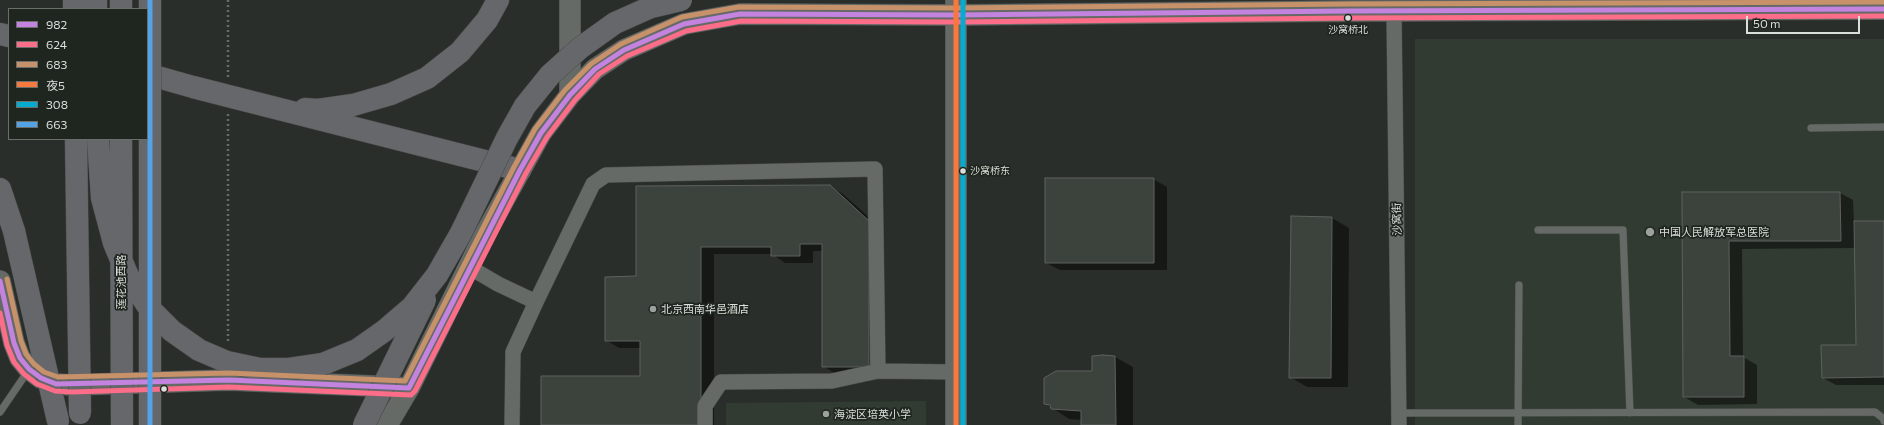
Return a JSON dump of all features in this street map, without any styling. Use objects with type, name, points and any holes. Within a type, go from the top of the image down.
[{"type":"highway","points":[[150,0],[150,425]]},
{"type":"highway","points":[[270,107],[318,110],[354,105],[391,94],[427,78],[460,52],[487,20],[498,0]]},
{"type":"highway","points":[[364,425],[437,275],[461,233],[507,138],[525,106],[550,75],[580,48],[616,22],[651,7],[680,0]]},
{"type":"highway","points":[[148,74],[270,107],[520,170]]},
{"type":"highway","points":[[76,140],[81,419]]},
{"type":"highway","points":[[98,140],[102,198],[114,243],[128,276],[149,308],[172,331],[199,350],[227,362],[260,368],[289,370],[323,364],[357,350],[384,331],[412,307],[437,275]]},
{"type":"highway","name":"莲花池西路","points":[[121,140],[122,425]]},
{"type":"highway","points":[[0,189],[14,231],[58,423]]},
{"type":"street","points":[[570,0],[570,96]]},
{"type":"street","points":[[386,425],[409,388],[469,267],[541,133],[570,96],[595,70],[624,50],[684,24],[740,14],[889,7],[1022,7],[1394,12],[1627,5],[1878,6]]},
{"type":"street","points":[[956,8],[956,425]]},
{"type":"street","name":"沙窝街","points":[[1394,12],[1399,419]]},
{"type":"street","points":[[512,425],[513,352],[593,184],[606,175],[875,169],[878,371]]},
{"type":"street","points":[[469,267],[498,284],[536,302]]},
{"type":"street","points":[[0,281],[14,343],[20,358],[41,378],[56,384],[72,385],[228,380],[409,388]]},
{"type":"street","points":[[705,425],[705,406],[721,382],[832,381],[878,371],[956,372]]},
{"type":"street","points":[[401,425],[409,388]]},
{"type":"lane","points":[[1811,128],[1884,127]]},
{"type":"lane","points":[[1538,230],[1623,230],[1630,412]]},
{"type":"lane","points":[[1518,425],[1519,285]]},
{"type":"lane","points":[[0,412],[29,368]]},
{"type":"lane","points":[[1399,419],[1518,412],[1875,412],[1884,419],[1884,421]]},
{"type":"path","points":[[228,0],[231,96],[228,348]]},
{"type":"shaded area","name":"中国人民解放军总医院","points":[[1415,39],[1884,39],[1884,425],[1415,425]]},
{"type":"shaded area","name":"海淀区培英小学","points":[[926,401],[926,425],[726,425],[726,403]]},
{"type":"building","points":[[1045,178],[1154,178],[1154,263],[1045,263]]},
{"type":"building","name":"北京西南华邑酒店","points":[[830,185],[869,221],[869,367],[822,367],[822,244],[800,244],[800,256],[771,256],[771,247],[701,247],[701,425],[541,425],[541,376],[640,376],[640,341],[605,341],[605,277],[636,276],[636,186]]},
{"type":"building","points":[[1682,192],[1840,192],[1841,241],[1729,241],[1730,356],[1744,356],[1744,397],[1683,397]]},
{"type":"building","points":[[1291,216],[1332,217],[1331,378],[1289,378]]},
{"type":"building","points":[[1854,221],[1884,221],[1884,377],[1822,378],[1821,345],[1856,345]]},
{"type":"building","points":[[1092,356],[1115,356],[1116,425],[1081,425],[1081,411],[1051,409],[1050,405],[1044,404],[1044,378],[1056,371],[1092,371]]},
{"type":"transit line","name":"663","points":[[150,0],[150,425]]},
{"type":"transit line","name":"夜5","points":[[956,0],[956,425]]},
{"type":"transit line","name":"308","points":[[963,0],[963,425]]},
{"type":"transit line","name":"683","points":[[7,279],[21,341],[26,354],[34,364],[44,372],[58,377],[229,373],[405,381],[514,167],[535,129],[565,90],[591,64],[621,44],[682,17],[739,7],[956,8],[1349,4],[1884,2]]},
{"type":"transit line","name":"982","points":[[0,281],[14,343],[20,358],[29,369],[41,378],[56,384],[229,380],[409,388],[520,170],[541,133],[570,95],[595,69],[624,50],[684,24],[740,14],[956,15],[1349,11],[1884,9]]},
{"type":"transit line","name":"624","points":[[0,313],[7,345],[14,362],[24,374],[37,384],[55,391],[72,392],[229,387],[411,395],[415,391],[526,173],[547,137],[575,100],[599,74],[627,56],[686,31],[741,21],[956,22],[1349,18],[1884,16]]},
{"type":"place","name":"沙窝桥北","points":[[1348,18]]},
{"type":"place","name":"沙窝桥东","points":[[963,171]]},
{"type":"place","name":"中国人民解放军总医院","points":[[1650,232]]},
{"type":"place","name":"北京西南华邑酒店","points":[[653,309]]},
{"type":"place","name":"海淀区培英小学","points":[[826,414]]}]
